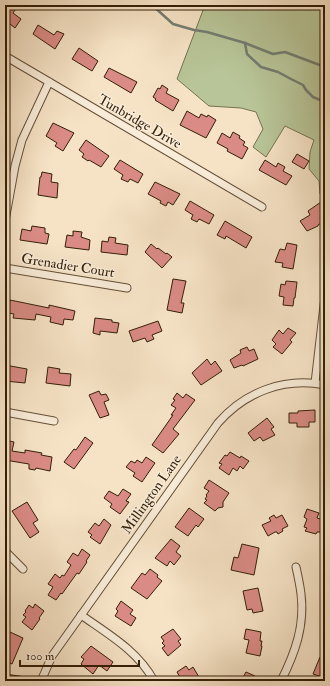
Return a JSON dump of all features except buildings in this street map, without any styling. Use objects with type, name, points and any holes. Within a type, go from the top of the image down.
[{"type":"street","name":"Tunbridge Drive","points":[[5,56],[262,207]]},
{"type":"street","points":[[5,221],[15,166],[22,140],[49,82]]},
{"type":"street","name":"Grenadier Court","points":[[5,268],[127,288]]},
{"type":"street","points":[[315,383],[325,297]]},
{"type":"street","name":"Millington Lane","points":[[41,681],[52,656],[225,415],[246,398],[266,389],[293,383],[315,383],[325,385]]},
{"type":"street","points":[[5,412],[54,421]]},
{"type":"street","points":[[5,551],[23,569]]},
{"type":"street","points":[[282,681],[296,647],[301,624],[301,594],[296,567]]},
{"type":"street","points":[[81,615],[135,655],[144,665],[154,681]]},
{"type":"green space","points":[[205,5],[325,5],[325,196],[320,194],[319,181],[309,169],[310,152],[314,140],[285,126],[266,157],[253,147],[263,129],[256,112],[241,108],[209,106],[177,79]]},
{"type":"waterway","points":[[152,5],[173,24],[245,43],[247,54],[261,67],[278,72],[303,85],[313,97],[325,102]]},
{"type":"waterway","points":[[245,43],[273,54],[285,52],[325,67]]}]
